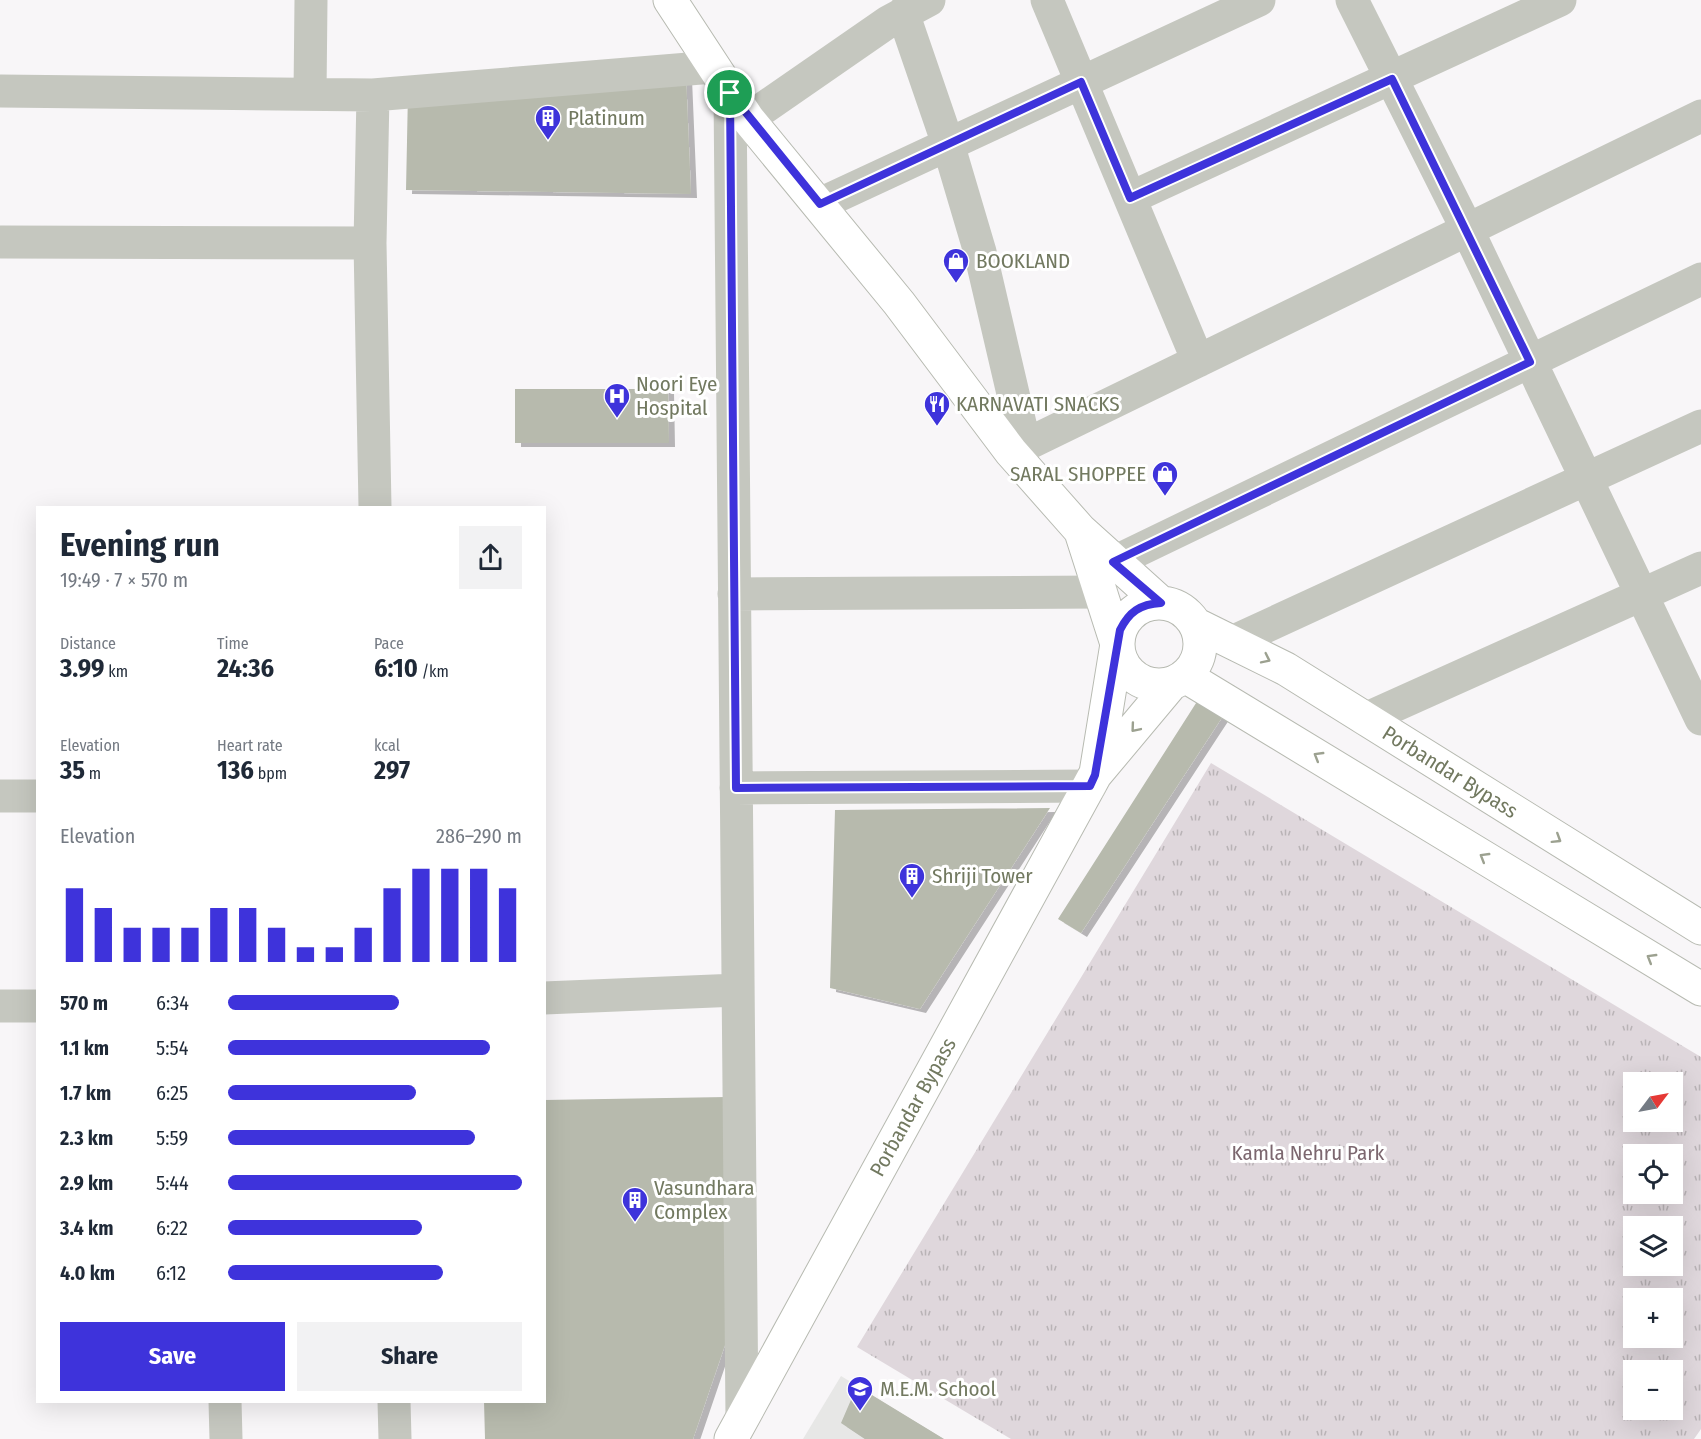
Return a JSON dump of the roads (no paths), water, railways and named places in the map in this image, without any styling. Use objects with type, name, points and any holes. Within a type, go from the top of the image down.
[{"type":"main road","points":[[670,0],[748,119],[1018,448],[1080,530],[1161,603]]},
{"type":"main road","points":[[1080,530],[1125,668],[1135,677],[1146,683],[1178,679],[1701,989]]},
{"type":"main road","points":[[1147,604],[1174,605],[1186,613],[1195,624],[1200,637],[1199,652],[1194,665],[1178,679],[1092,780],[1117,644],[1126,618],[1136,609],[1147,604]]},
{"type":"main road","name":"Porbandar Bypass","points":[[1195,624],[1286,669],[1701,928]]},
{"type":"main road","name":"Porbandar Bypass","points":[[736,1429],[1092,780]]},
{"type":"street","points":[[310,94],[311,0]]},
{"type":"street","points":[[1047,0],[1198,361]]},
{"type":"street","points":[[820,204],[1259,0]]},
{"type":"street","points":[[1352,0],[1467,230],[1701,719]]},
{"type":"street","points":[[1130,198],[1560,0]]},
{"type":"street","points":[[748,119],[916,7],[948,144],[980,252],[1018,448],[1701,116]]},
{"type":"street","points":[[0,91],[374,95],[722,80],[735,594],[738,990],[736,1429]]},
{"type":"street","points":[[374,95],[370,243],[375,506]]},
{"type":"street","points":[[0,242],[370,243]]},
{"type":"street","points":[[1113,562],[1701,279]]},
{"type":"street","points":[[1232,642],[1701,426]]},
{"type":"street","points":[[1365,719],[1701,568]]},
{"type":"street","points":[[735,594],[1101,592]]},
{"type":"street","points":[[736,788],[1092,780]]},
{"type":"street","points":[[0,796],[36,796]]},
{"type":"street","points":[[546,998],[738,990]]},
{"type":"street","points":[[0,1006],[36,1006]]},
{"type":"street","points":[[225,1403],[226,1439]]},
{"type":"street","points":[[394,1403],[395,1439]]},
{"type":"place","name":"Platinum","points":[[548,141]]},
{"type":"place","name":"BOOKLAND","points":[[956,284]]},
{"type":"place","name":"Noori Eye Hospital","points":[[617,419]]},
{"type":"place","name":"KARNAVATI SNACKS","points":[[937,427]]},
{"type":"place","name":"SARAL SHOPPEE","points":[[1165,497]]},
{"type":"place","name":"Shriji Tower","points":[[912,899]]},
{"type":"place","name":"Vasundhara Complex","points":[[635,1223]]},
{"type":"place","name":"M.E.M. School","points":[[860,1412]]},
{"type":"park label","name":"Kamla Nehru Park","points":[[1308,1153]]}]
